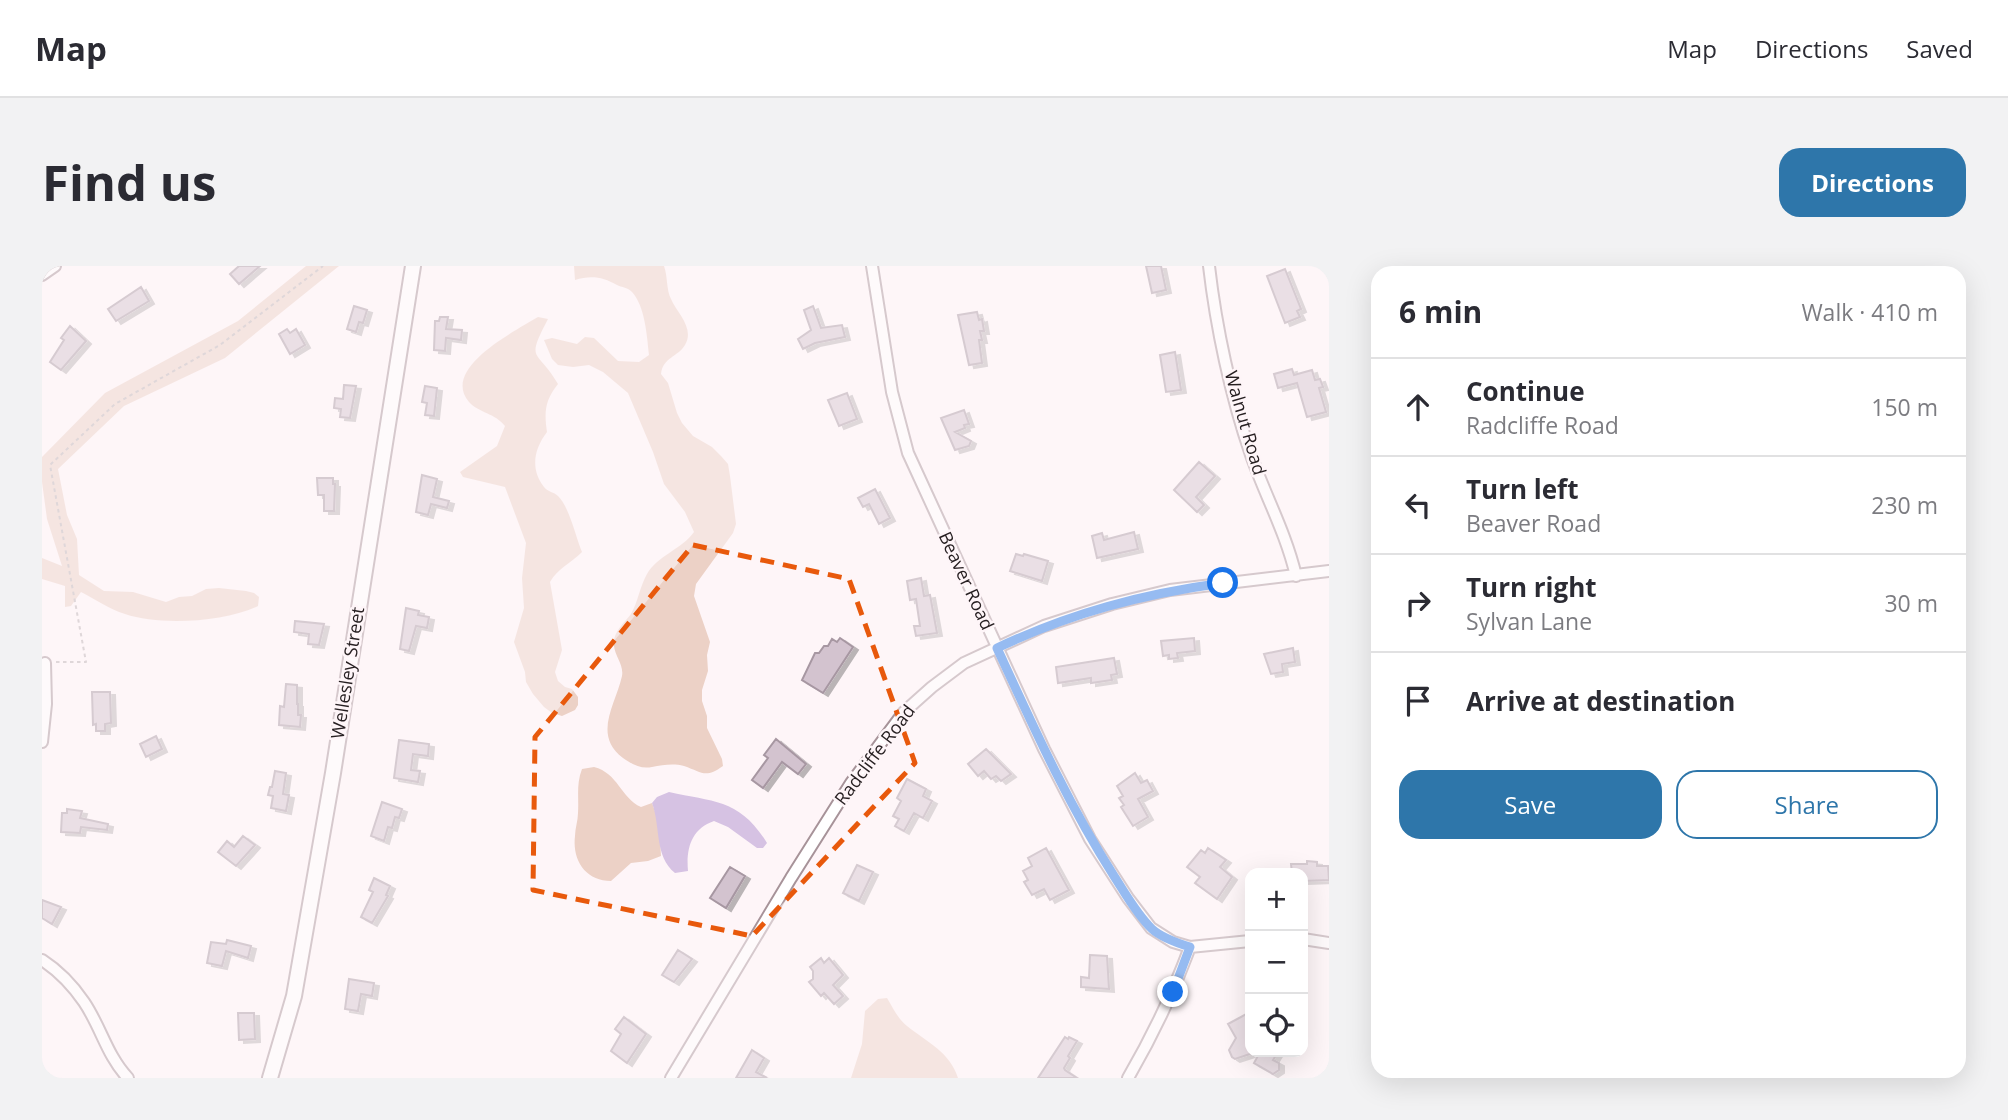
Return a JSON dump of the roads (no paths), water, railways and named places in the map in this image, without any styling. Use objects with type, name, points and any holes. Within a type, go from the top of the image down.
[{"type":"main road","name":"Wellesley Street","points":[[270,1078],[296,982],[335,759],[413,266]]},
{"type":"street","points":[[42,275],[55,266]]},
{"type":"street","name":"Beaver Road","points":[[872,266],[892,392],[908,453],[1044,749],[1090,839],[1128,898],[1151,928],[1173,942],[1190,947]]},
{"type":"street","name":"Walnut Road","points":[[1209,266],[1213,303],[1239,413],[1251,455],[1287,544],[1296,576]]},
{"type":"street","name":"Radcliffe Road","points":[[671,1078],[851,783],[904,712],[964,663],[1044,626],[1112,604],[1170,590],[1329,571]]},
{"type":"street","points":[[42,742],[46,704],[45,663]]},
{"type":"street","points":[[1308,940],[1329,943]]},
{"type":"street","points":[[1128,1078],[1158,1025],[1190,947],[1245,942]]},
{"type":"street","points":[[42,960],[62,975],[85,1003],[104,1043],[128,1078]]}]
